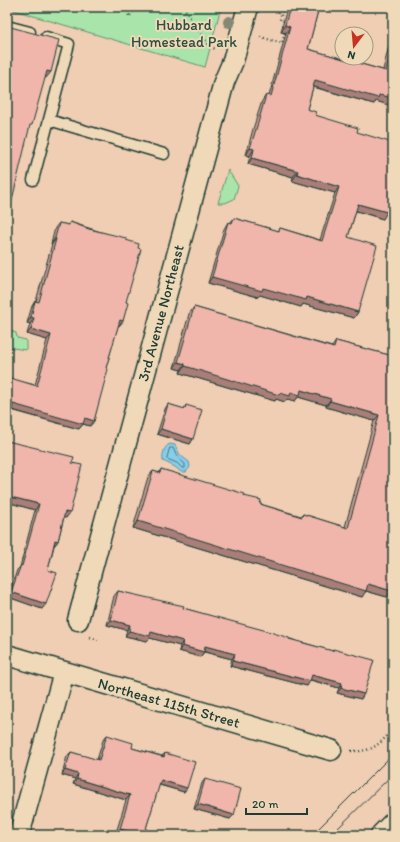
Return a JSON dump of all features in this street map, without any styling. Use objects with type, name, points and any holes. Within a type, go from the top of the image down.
[{"type":"street","name":"3rd Avenue Northeast","points":[[78,620],[224,82],[233,61],[248,7]]},
{"type":"street","name":"Northeast 115th Street","points":[[7,655],[331,750]]},
{"type":"street","points":[[19,835],[64,672]]},
{"type":"street","points":[[382,835],[393,824]]},
{"type":"lane","points":[[7,26],[69,44],[33,180]]},
{"type":"lane","points":[[49,120],[164,154]]},
{"type":"path","points":[[127,7],[129,17],[136,7]]},
{"type":"path","points":[[183,7],[210,47],[216,49]]},
{"type":"path","points":[[283,7],[280,20],[284,21]]},
{"type":"path","points":[[260,37],[282,43],[285,33]]},
{"type":"path","points":[[90,637],[98,640]]},
{"type":"path","points":[[360,751],[369,750],[376,746],[393,730]]},
{"type":"green space","name":"Hubbard Homestead Park","points":[[7,7],[221,7],[205,67]]},
{"type":"green space","points":[[228,170],[238,186],[234,199],[225,203],[218,203]]},
{"type":"green space","points":[[7,310],[11,312],[9,330],[16,333],[17,338],[26,340],[26,350],[7,347]]},
{"type":"water","points":[[170,444],[175,445],[180,455],[189,462],[190,467],[186,472],[181,472],[163,461],[164,451]]},
{"type":"building","points":[[290,7],[319,7],[308,49],[334,56],[334,66],[368,66],[386,71],[393,41],[393,98],[379,95],[378,98],[315,80],[307,109],[316,112],[315,115],[358,128],[357,132],[393,143],[393,193],[387,212],[358,204],[348,237],[377,246],[358,312],[307,297],[306,300],[263,288],[262,291],[212,277],[228,222],[232,223],[234,218],[279,231],[280,228],[322,241],[339,187],[297,174],[298,171],[252,158],[254,149],[250,148],[266,95],[271,96],[290,27],[285,25]]},
{"type":"building","points":[[7,26],[59,40],[51,72],[47,71],[32,125],[30,125],[7,221]]},
{"type":"building","points":[[70,222],[89,229],[126,238],[126,240],[139,244],[138,248],[141,249],[126,302],[128,303],[123,321],[120,320],[106,368],[108,369],[94,421],[85,418],[83,424],[13,404],[7,425],[7,377],[37,386],[51,335],[31,329],[34,318],[31,317],[35,301],[39,302],[59,223],[69,225]]},
{"type":"building","points":[[194,307],[334,348],[336,341],[393,356],[392,591],[368,584],[366,591],[138,521],[153,471],[160,473],[161,469],[245,494],[244,496],[261,500],[260,504],[302,517],[303,514],[348,528],[379,415],[330,401],[331,399],[301,390],[300,395],[291,392],[290,396],[280,393],[279,395],[185,366],[185,364],[178,362]]},
{"type":"building","points":[[168,404],[185,409],[186,405],[202,410],[193,439],[161,429]]},
{"type":"building","points":[[7,441],[74,457],[72,463],[82,465],[70,513],[65,512],[58,541],[55,540],[48,570],[57,573],[46,604],[11,592],[21,565],[22,566],[39,504],[7,496],[10,487],[7,487]]},
{"type":"building","points":[[118,591],[184,606],[183,608],[267,631],[289,639],[374,660],[364,694],[341,688],[342,683],[312,675],[310,681],[233,661],[235,654],[205,646],[204,652],[182,646],[183,641],[151,632],[150,636],[129,631],[130,625],[111,620]]},
{"type":"building","points":[[107,735],[133,743],[132,748],[164,757],[165,753],[195,762],[187,788],[161,780],[144,835],[120,829],[130,795],[77,779],[78,774],[65,770],[71,752],[99,760]]},
{"type":"building","points":[[205,779],[241,789],[234,815],[198,804]]},
{"type":"building","points":[[70,832],[80,835],[69,835]]},
{"type":"tram line","points":[[312,835],[393,754]]},
{"type":"tram line","points":[[331,835],[393,774]]}]
